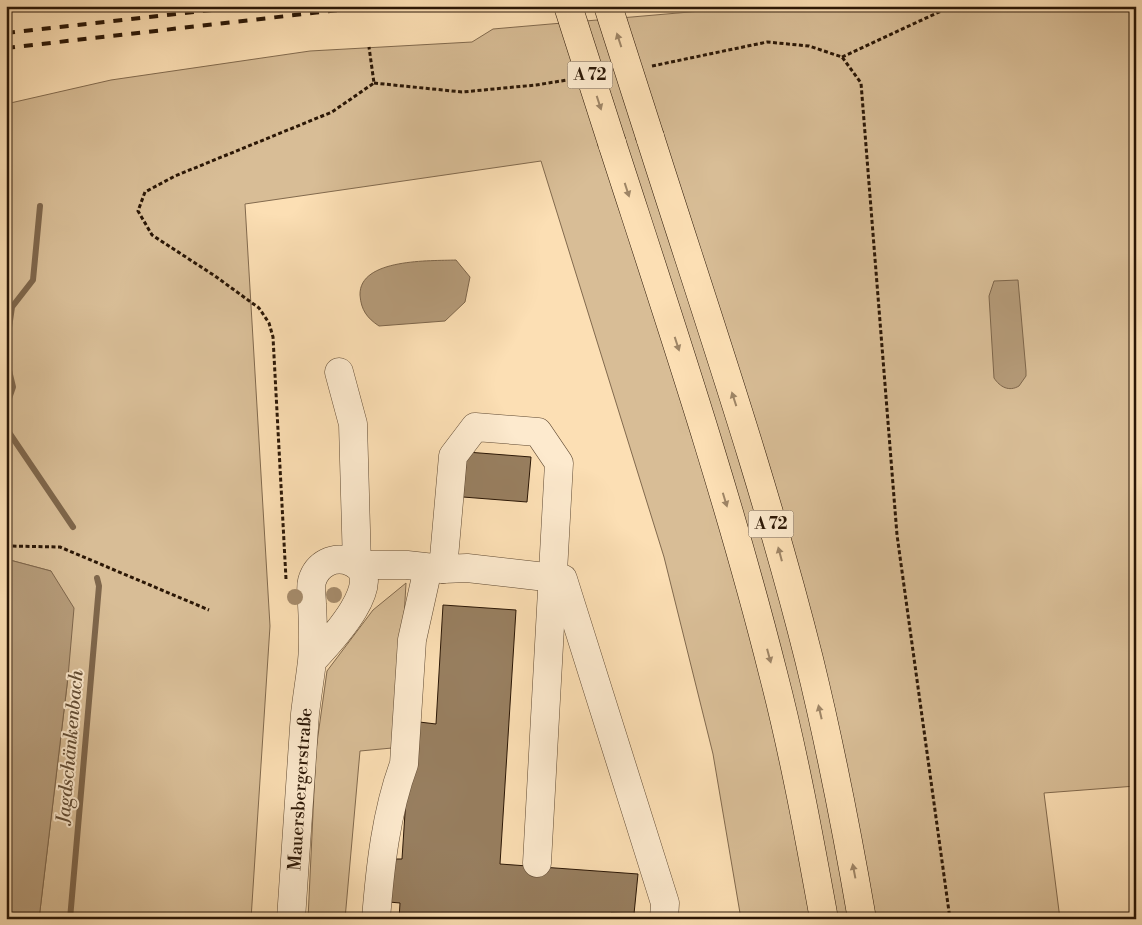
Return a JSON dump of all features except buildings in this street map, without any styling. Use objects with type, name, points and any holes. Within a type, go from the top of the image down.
[{"type":"highway","name":"A 72","points":[[568,6],[702,424],[743,562],[774,674],[791,748],[807,821],[824,919]]},
{"type":"highway","name":"A 72","points":[[608,6],[741,422],[806,649],[843,816],[862,919]]},
{"type":"street","points":[[312,661],[353,612],[364,580],[363,572],[357,565],[353,424],[339,372]]},
{"type":"street","points":[[376,919],[380,864],[398,780],[404,764],[412,640],[436,568],[453,456],[475,427],[538,432],[559,463],[537,863]]},
{"type":"street","name":"Mauersbergerstraße","points":[[291,919],[306,712],[314,636],[312,582],[321,565],[332,560],[347,561],[357,565],[467,568],[553,578]]},
{"type":"street","points":[[553,578],[563,579],[665,904],[664,919]]},
{"type":"path","points":[[842,57],[952,6]]},
{"type":"path","points":[[286,580],[273,337],[268,323],[259,308],[215,276],[152,235],[138,211],[145,192],[175,176],[332,112],[374,83],[369,47]]},
{"type":"path","points":[[861,83],[897,535],[950,919]]},
{"type":"path","points":[[6,546],[60,547],[209,610]]},
{"type":"shaded area","points":[[759,6],[1136,6],[1136,786],[1044,793],[1060,919],[741,919],[713,754],[664,557],[541,161],[245,204],[270,626],[251,919],[39,919],[68,677],[51,571],[6,559],[6,104],[111,80],[310,51],[472,42],[493,29]]},
{"type":"shaded area","points":[[456,260],[470,277],[465,302],[445,321],[379,326],[365,313],[360,295],[363,283],[371,274],[398,264]]},
{"type":"shaded area","points":[[1018,280],[1026,376],[1019,386],[1012,389],[1002,386],[994,378],[989,296],[994,281]]},
{"type":"shaded area","points":[[6,559],[51,571],[74,608],[68,677],[39,919],[6,919]]},
{"type":"shaded area","points":[[406,583],[397,740],[392,748],[360,751],[345,919],[308,919],[316,750],[327,671],[373,610]]},
{"type":"waterway","points":[[6,348],[12,307],[33,280],[40,206]]},
{"type":"waterway","points":[[6,358],[13,387],[6,407]]},
{"type":"waterway","name":"Jagdschänkenbach","points":[[6,428],[73,527]]},
{"type":"waterway","name":"Jagdschänkenbach","points":[[70,919],[99,586],[97,578]]},
{"type":"railway","points":[[6,33],[248,6]]},
{"type":"railway","points":[[6,48],[374,6]]}]
